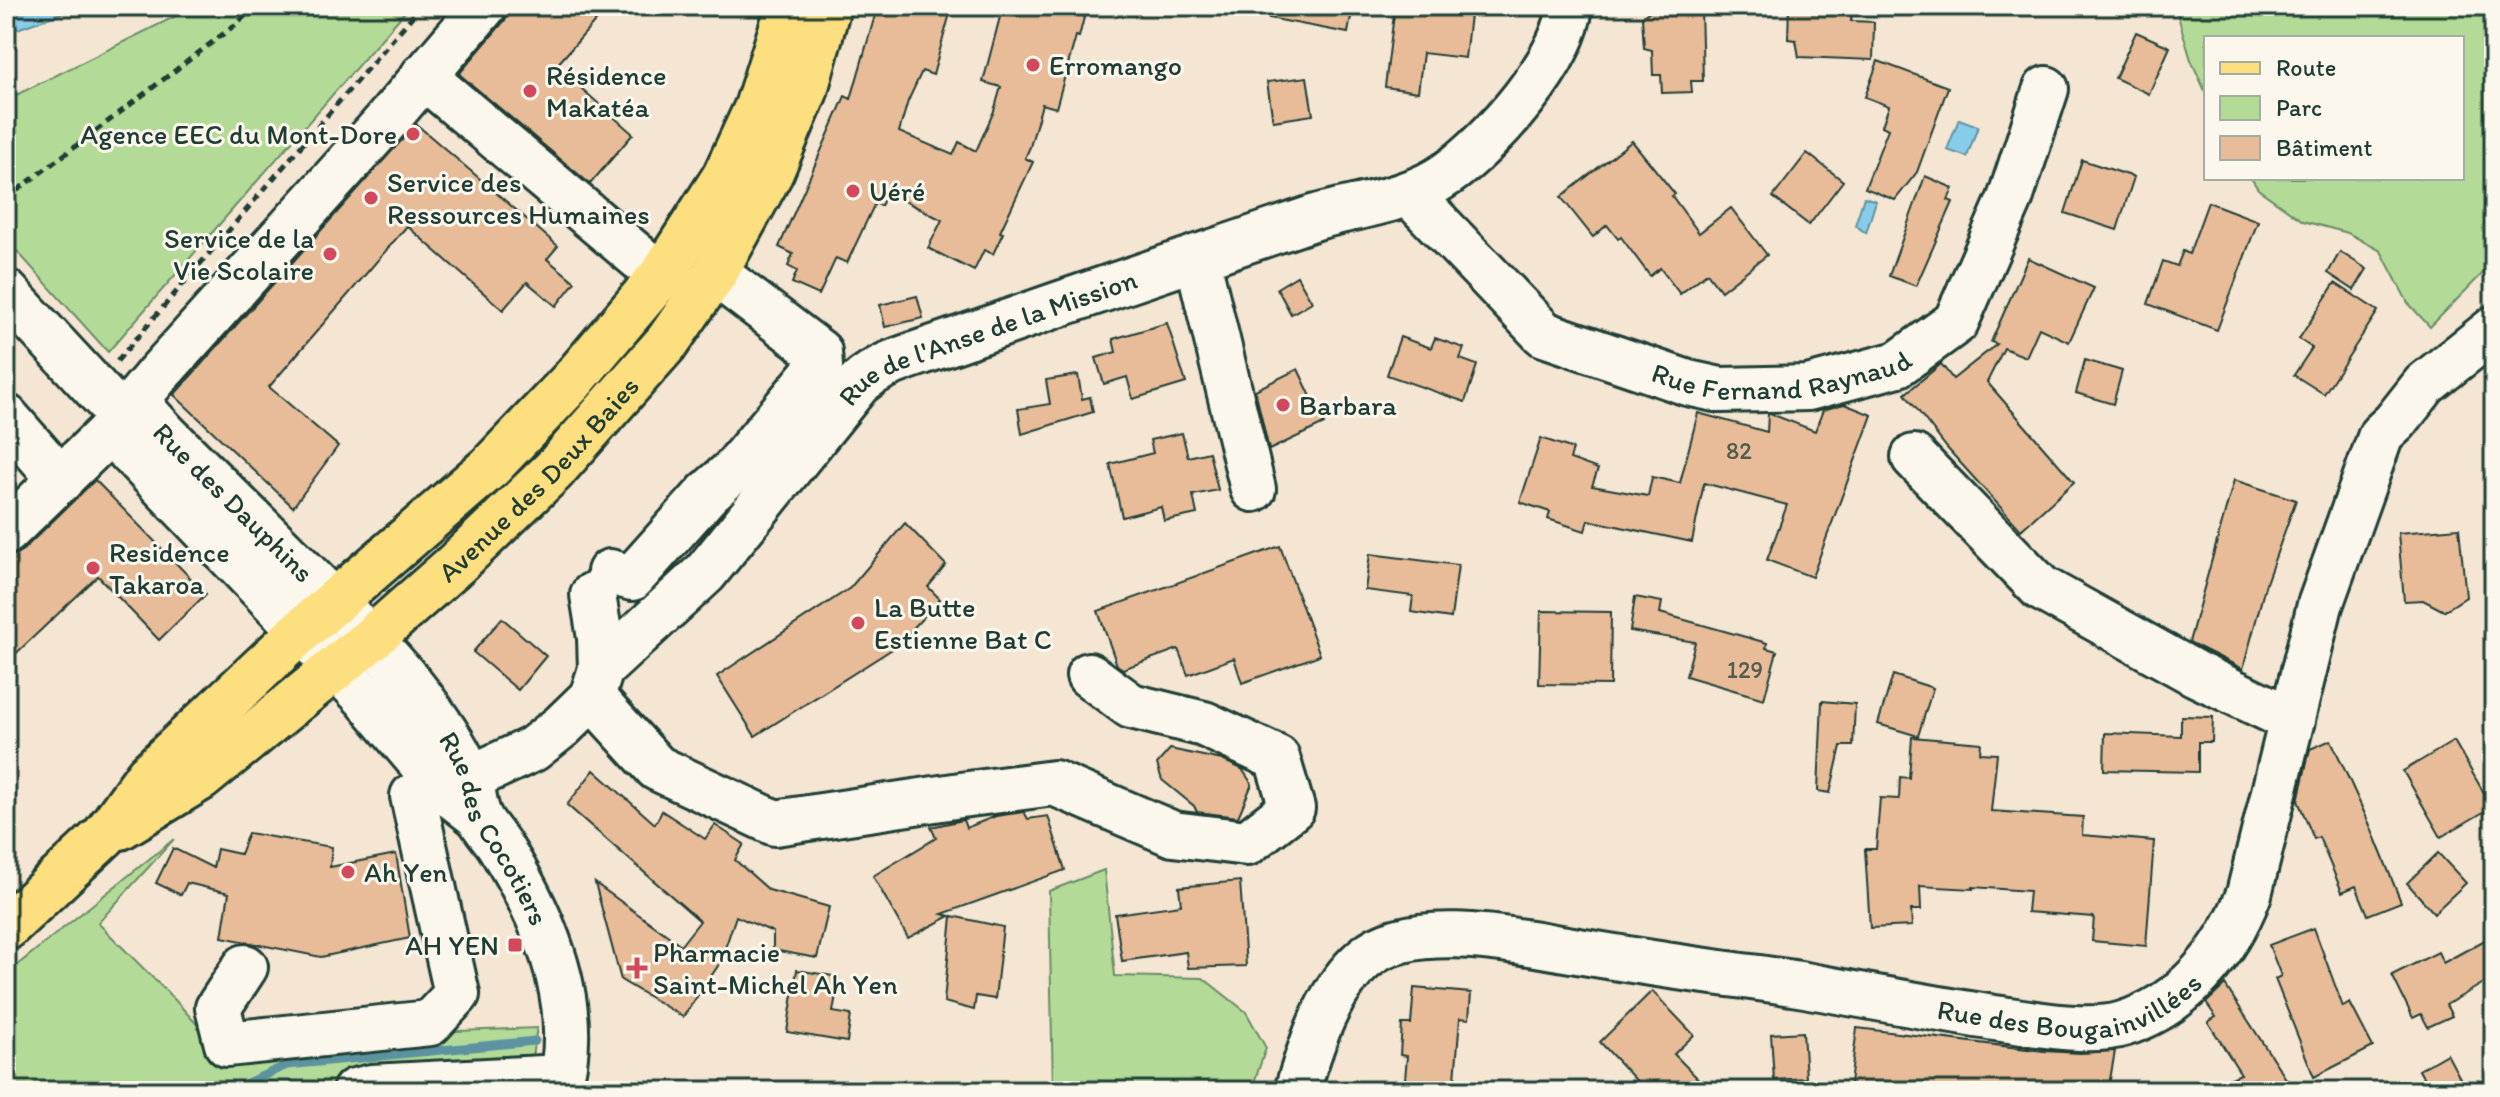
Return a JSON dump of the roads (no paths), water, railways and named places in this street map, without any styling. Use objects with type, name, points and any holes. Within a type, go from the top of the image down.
[{"type":"main road","name":"Avenue des Deux Baies","points":[[104,836],[148,775],[302,630],[490,467],[572,381],[652,287],[725,176],[757,107],[789,6]]},
{"type":"main road","name":"Avenue des Deux Baies","points":[[7,924],[104,836],[201,778],[371,639],[456,564],[553,471],[668,341],[715,273],[771,172],[805,91],[828,6]]},
{"type":"street","points":[[6,532],[123,417],[484,6]]},
{"type":"street","name":"Rue de l'Anse de la Mission","points":[[474,798],[562,726],[596,683],[705,573],[870,373],[1197,257],[1318,217],[1409,193],[1446,175],[1518,106],[1558,45],[1570,6]]},
{"type":"street","points":[[414,88],[652,287]]},
{"type":"street","name":"Rue Fernand Raynaud","points":[[1409,193],[1544,334],[1710,388],[1808,388],[1898,364],[1956,322],[2010,199],[2046,89]]},
{"type":"street","points":[[1197,257],[1253,489]]},
{"type":"street","points":[[715,273],[819,352],[820,366],[734,470],[708,493],[632,578],[602,584],[596,683],[657,768],[775,823],[1054,783],[1173,834],[1247,843],[1292,808],[1277,758],[1204,724],[1131,706],[1089,675]]},
{"type":"street","points":[[9,301],[123,417]]},
{"type":"street","name":"Rue des Bougainvillées","points":[[1297,1091],[1317,1028],[1348,977],[1365,958],[1380,948],[1416,938],[1486,936],[2038,1024],[2082,1027],[2121,1025],[2158,1008],[2183,992],[2216,957],[2240,919],[2249,894],[2320,605],[2381,435],[2425,384],[2494,329]]},
{"type":"street","points":[[6,417],[61,480]]},
{"type":"street","name":"Rue des Dauphins","points":[[123,417],[166,435],[334,602]]},
{"type":"street","name":"Rue des Dauphins","points":[[123,417],[302,630],[443,789],[474,798]]},
{"type":"street","points":[[1914,457],[2041,588],[2196,674],[2292,720]]},
{"type":"street","name":"Rue des Cocotiers","points":[[334,602],[371,639],[430,710],[543,926],[561,980],[565,1017],[560,1084]]},
{"type":"street","points":[[245,967],[218,1008],[227,1044],[430,1023],[457,994],[413,796]]},
{"type":"street","points":[[355,1091],[372,1087],[560,1084]]},
{"type":"water","points":[[6,6],[93,6],[70,10],[6,33]]},
{"type":"water","points":[[1959,119],[1978,126],[1967,157],[1947,150]]},
{"type":"water","points":[[1864,197],[1876,201],[1866,233],[1855,225]]},
{"type":"waterway","points":[[229,1091],[287,1065],[535,1041]]},
{"type":"place","name":"Erromango","points":[[1033,65]]},
{"type":"place","name":"Résidence Makatéa","points":[[530,91]]},
{"type":"place","name":"Agence EEC du Mont-Dore","points":[[413,134]]},
{"type":"place","name":"Uéré","points":[[853,191]]},
{"type":"place","name":"Service des Ressources Humaines","points":[[371,198]]},
{"type":"place","name":"Service de la Vie Scolaire","points":[[330,254]]},
{"type":"place","name":"Barbara","points":[[1283,405]]},
{"type":"place","name":"Residence Takaroa","points":[[93,568]]},
{"type":"place","name":"La Butte Estienne Bat C","points":[[858,623]]},
{"type":"place","name":"Ah Yen","points":[[348,872]]},
{"type":"place","name":"AH YEN","points":[[515,945]]},
{"type":"place","name":"Pharmacie Saint-Michel Ah Yen","points":[[637,968]]}]
